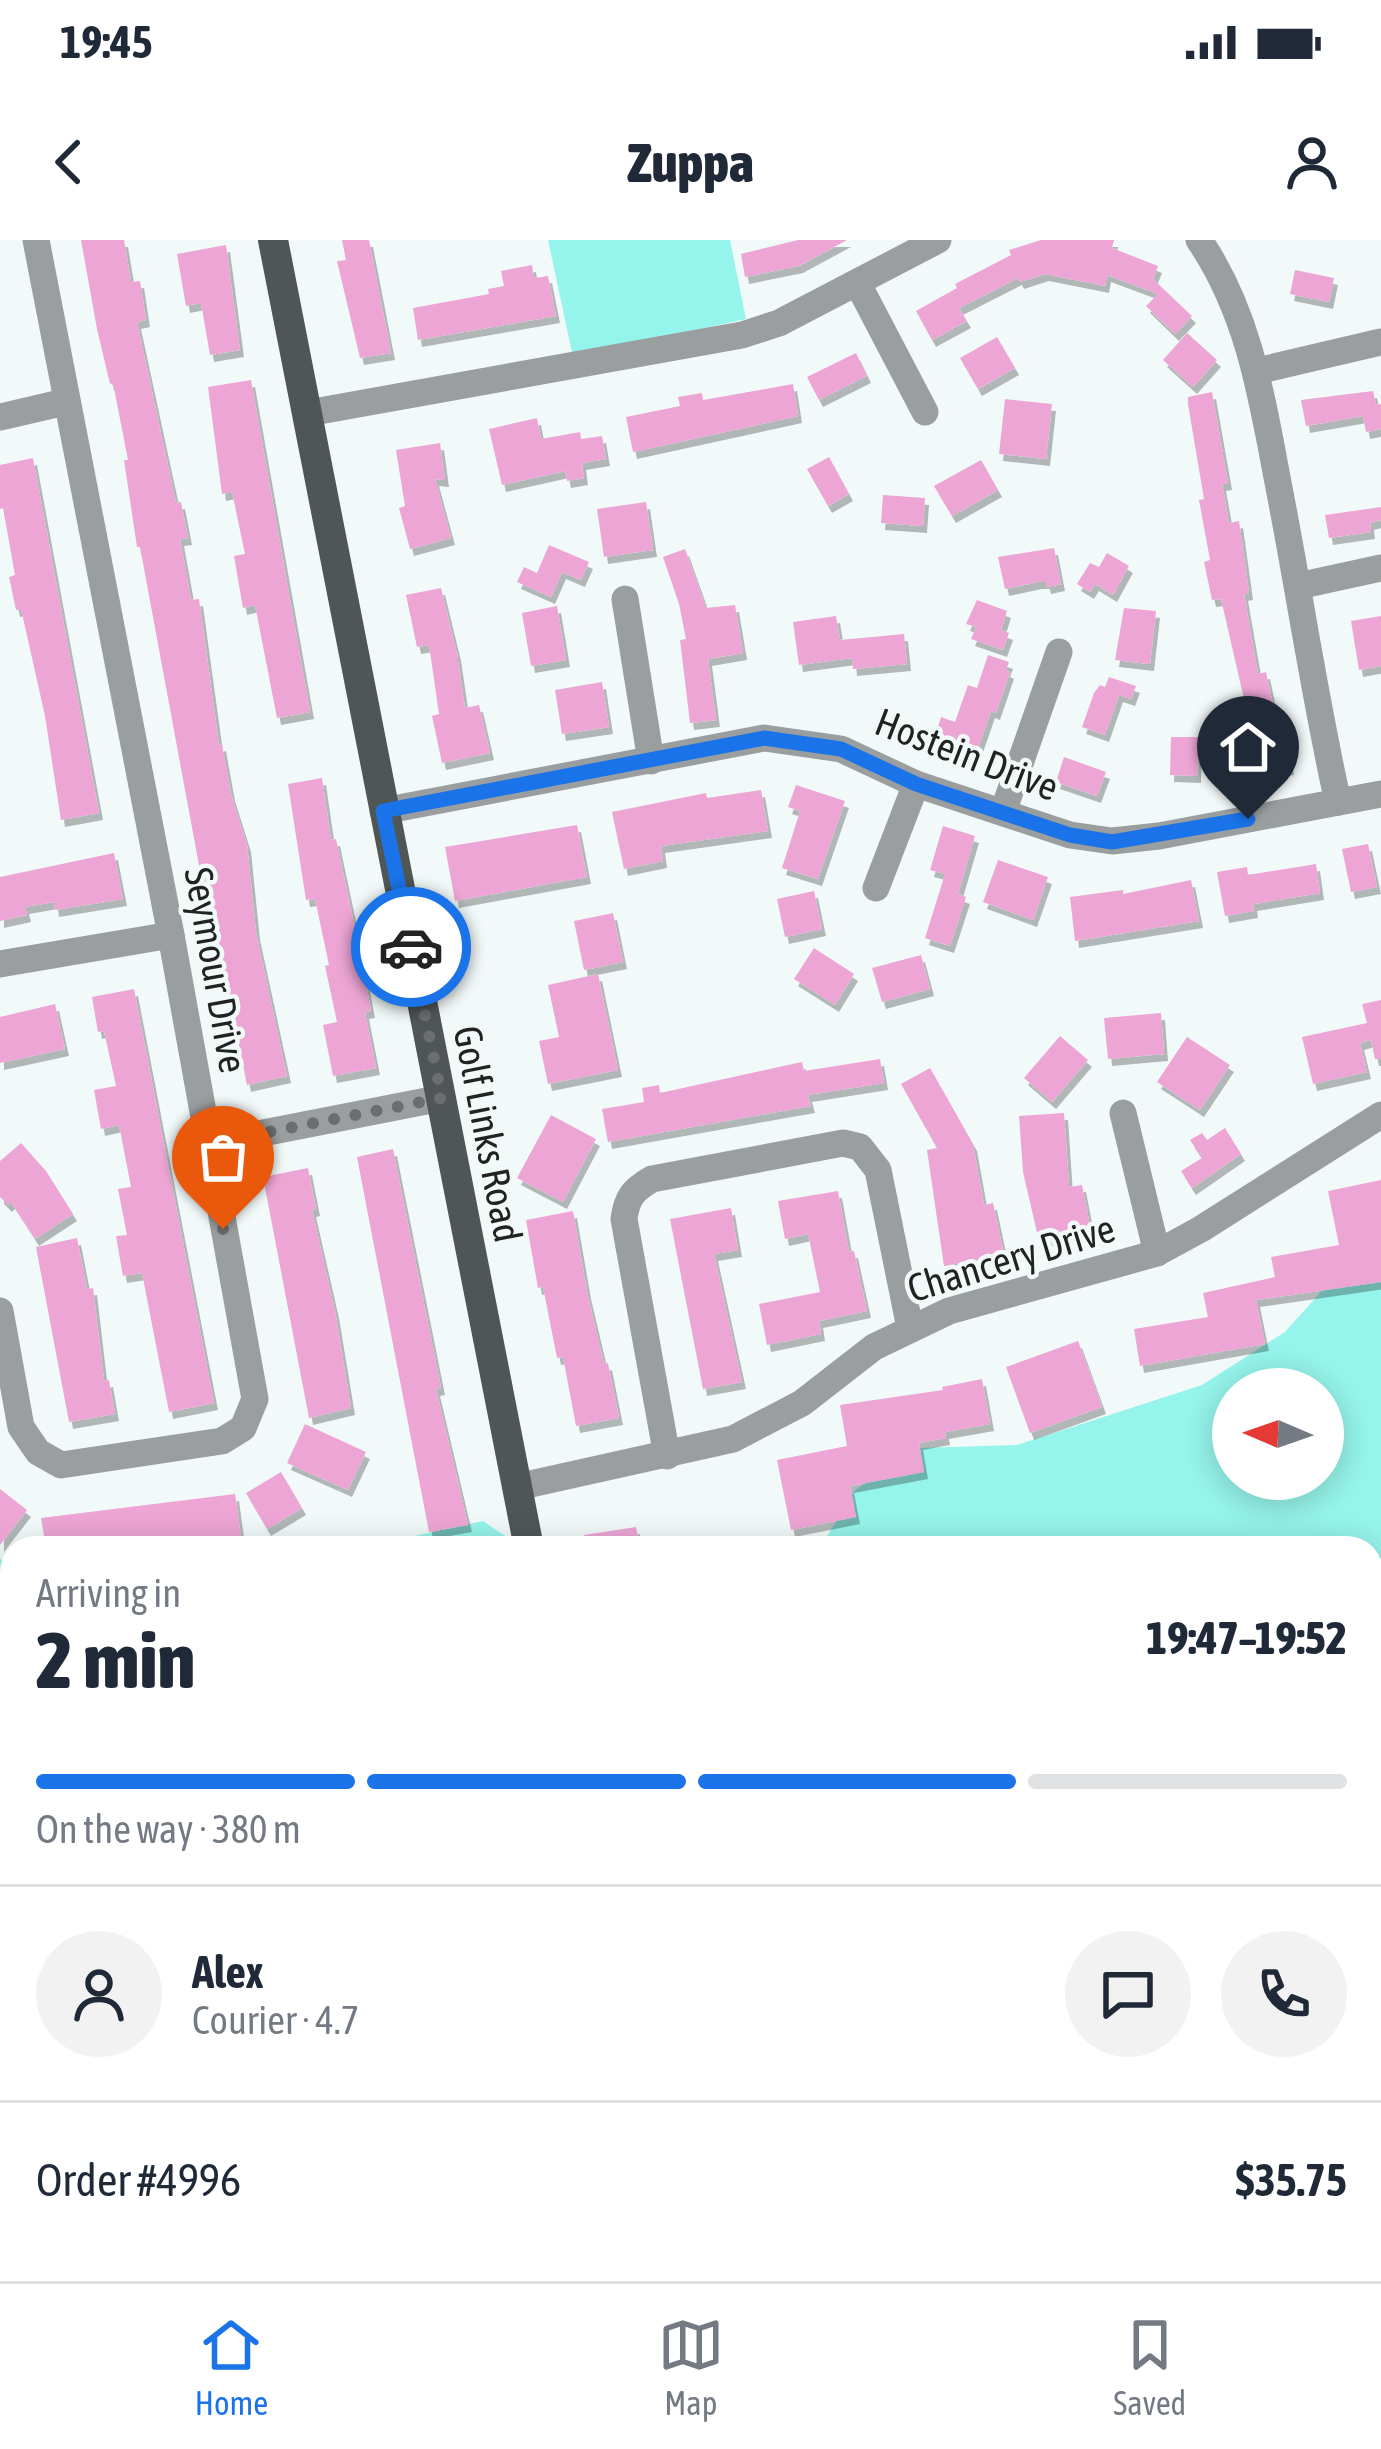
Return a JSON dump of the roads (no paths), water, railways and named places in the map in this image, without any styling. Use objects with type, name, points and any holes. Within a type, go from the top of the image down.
[{"type":"main road","name":"Golf Links Road","points":[[273,240],[527,1536]]},
{"type":"street","name":"Seymour Drive","points":[[0,1310],[21,1427],[38,1451],[61,1466],[222,1441],[243,1428],[255,1399],[171,934],[36,240]]},
{"type":"street","points":[[308,413],[742,335],[779,323],[858,284],[895,249],[938,240]]},
{"type":"street","points":[[1200,240],[1228,293],[1257,371],[1337,802]]},
{"type":"street","points":[[858,284],[925,412]]},
{"type":"street","points":[[1257,371],[1381,342]]},
{"type":"street","points":[[0,417],[65,402]]},
{"type":"street","points":[[1298,586],[1381,568]]},
{"type":"street","points":[[625,599],[651,760]]},
{"type":"street","points":[[1003,812],[1059,652]]},
{"type":"street","name":"Hostein Drive","points":[[383,811],[764,738],[841,749],[916,784],[1070,835],[1112,842],[1381,794]]},
{"type":"street","points":[[876,888],[916,784]]},
{"type":"street","points":[[0,964],[171,934]]},
{"type":"street","points":[[207,1144],[442,1098]]},
{"type":"street","points":[[1124,1113],[1157,1253]]},
{"type":"street","name":"Chancery Drive","points":[[517,1487],[733,1439],[802,1403],[874,1347],[910,1328],[949,1311],[1157,1253],[1381,1114]]},
{"type":"street","points":[[667,1456],[624,1219],[634,1189],[652,1179],[843,1143],[860,1147],[878,1170],[910,1328]]}]
